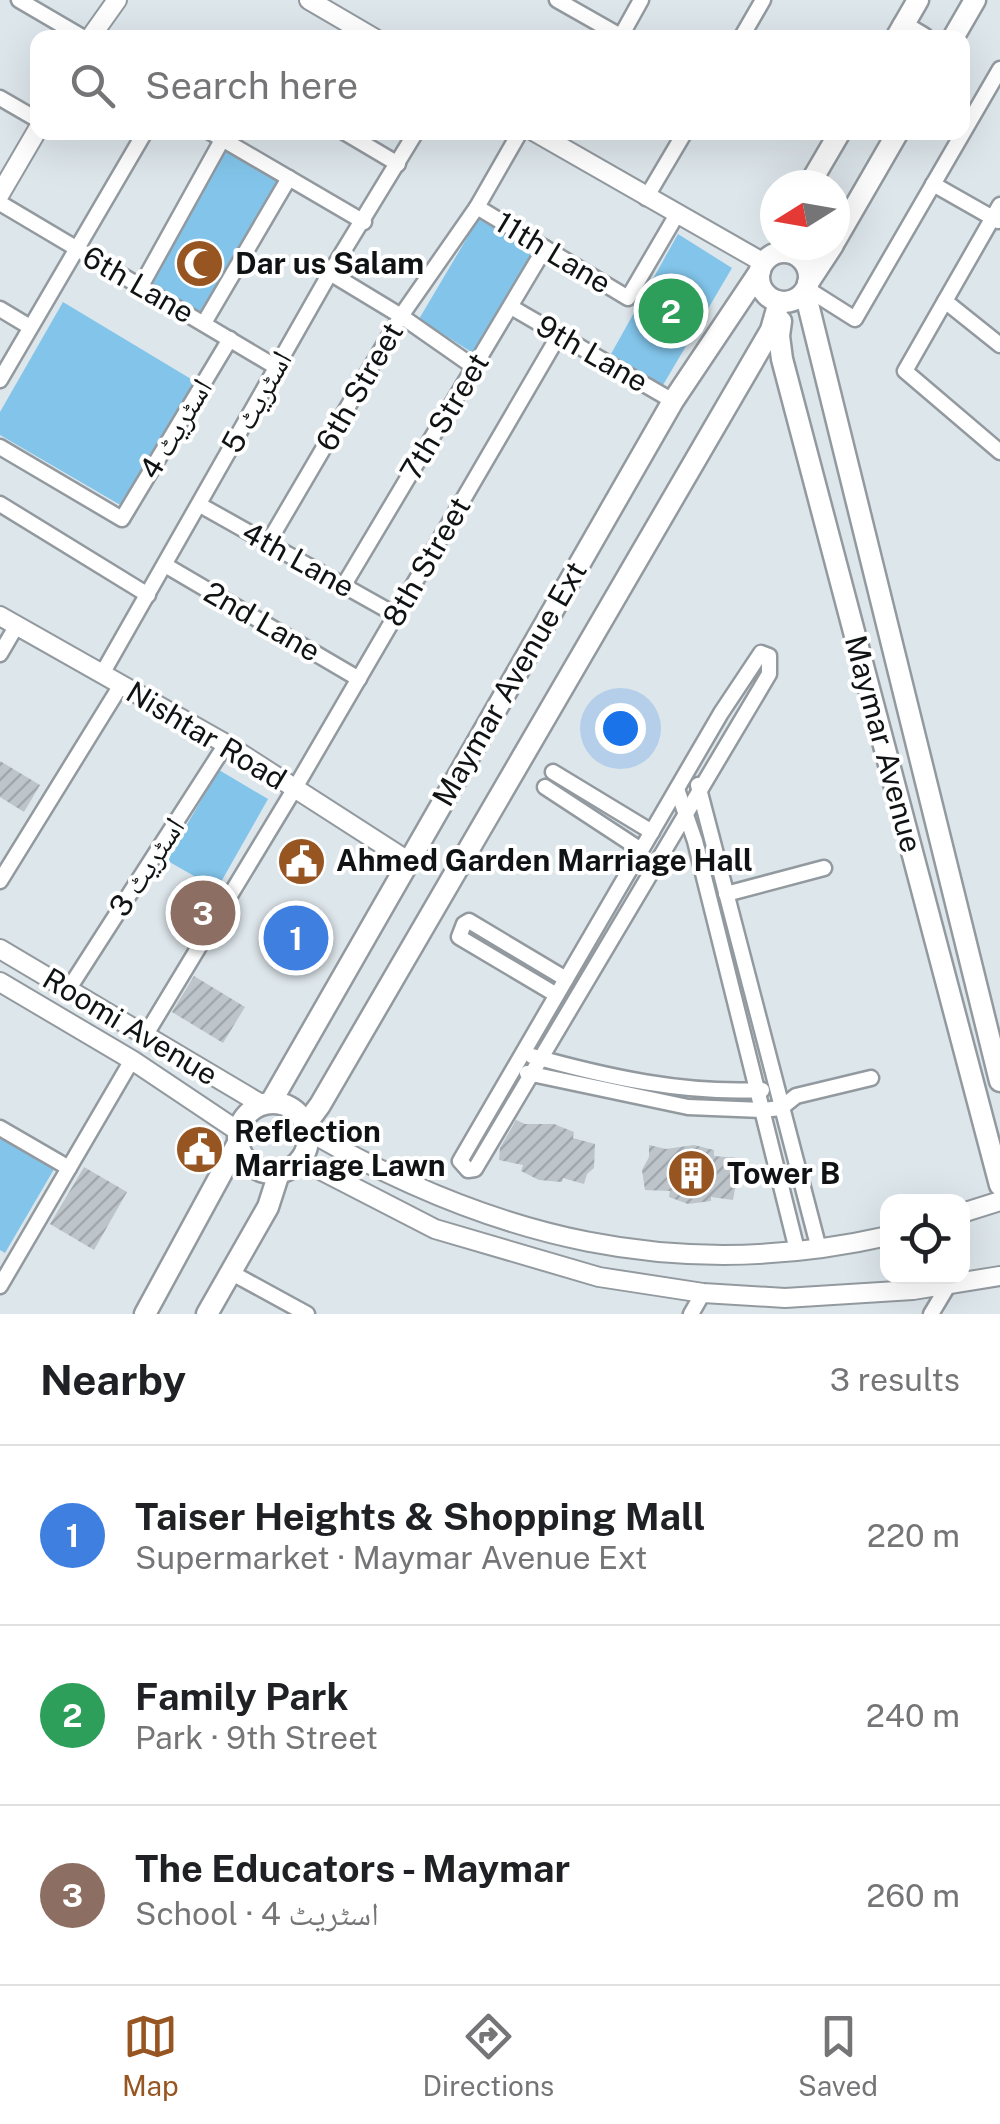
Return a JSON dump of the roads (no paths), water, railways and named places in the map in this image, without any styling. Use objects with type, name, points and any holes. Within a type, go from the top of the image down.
[{"type":"main road","points":[[900,30],[918,0]]},
{"type":"main road","points":[[958,30],[975,0]]},
{"type":"main road","points":[[818,170],[835,140]]},
{"type":"main road","points":[[850,215],[893,140]]},
{"type":"main road","name":"Maymar Avenue Ext","points":[[266,1104],[673,401],[767,260]]},
{"type":"main road","points":[[768,260],[763,290],[781,302],[798,298],[823,260]]},
{"type":"main road","points":[[802,260],[806,264],[806,288]]},
{"type":"main road","name":"Maymar Avenue","points":[[806,288],[1000,1081]]},
{"type":"main road","name":"Maymar Avenue","points":[[781,302],[778,336],[782,359],[1000,1185]]},
{"type":"main road","name":"Maymar Avenue Ext","points":[[307,1127],[772,330],[781,302]]},
{"type":"main road","points":[[145,1314],[250,1110],[266,1104],[285,1104],[297,1112],[307,1127],[308,1146],[291,1169],[265,1173],[252,1167],[243,1156],[238,1137]]},
{"type":"main road","points":[[207,1314],[268,1207],[279,1173]]},
{"type":"street","points":[[19,0],[73,30]]},
{"type":"street","points":[[93,30],[117,0]]},
{"type":"street","points":[[557,0],[610,30]]},
{"type":"street","points":[[626,30],[642,0]]},
{"type":"street","points":[[746,30],[763,0]]},
{"type":"street","points":[[320,2],[362,30]]},
{"type":"street","points":[[970,120],[1000,69]]},
{"type":"street","points":[[0,98],[30,115]]},
{"type":"street","points":[[0,194],[5,174],[30,140]]},
{"type":"street","points":[[0,380],[140,140]]},
{"type":"street","points":[[141,286],[214,140]]},
{"type":"street","points":[[223,140],[364,222]]},
{"type":"street","points":[[358,140],[398,164]]},
{"type":"street","name":"اسٹریٹ 5","points":[[102,674],[330,273],[412,140]]},
{"type":"street","name":"6th Street","points":[[268,543],[401,316],[477,207],[515,140]]},
{"type":"street","points":[[548,140],[676,216],[760,255]]},
{"type":"street","points":[[646,198],[680,140]]},
{"type":"street","points":[[806,288],[856,319],[959,140]]},
{"type":"street","points":[[204,323],[289,178]]},
{"type":"street","points":[[933,184],[997,215],[905,371],[1000,452]]},
{"type":"street","name":"6th Lane","points":[[0,203],[276,367]]},
{"type":"street","name":"11th Lane","points":[[477,207],[628,298],[676,216]]},
{"type":"street","name":"7th Street","points":[[344,586],[545,248]]},
{"type":"street","points":[[330,273],[474,367]]},
{"type":"street","points":[[945,300],[1000,345]]},
{"type":"street","name":"9th Lane","points":[[510,308],[673,401]]},
{"type":"street","points":[[0,309],[30,327]]},
{"type":"street","name":"8th Street","points":[[295,788],[559,335]]},
{"type":"street","name":"اسٹریٹ 4","points":[[0,447],[122,519],[230,339]]},
{"type":"street","points":[[0,504],[148,595]]},
{"type":"street","name":"4th Lane","points":[[200,504],[396,615]]},
{"type":"street","name":"2nd Lane","points":[[165,565],[358,679]]},
{"type":"street","name":"Nishtar Road","points":[[0,616],[226,744],[408,861]]},
{"type":"street","points":[[0,654],[17,626]]},
{"type":"street","points":[[766,653],[771,662],[769,674],[475,1169],[468,1170],[460,1161],[677,789],[757,656],[766,653]]},
{"type":"street","points":[[0,881],[120,685]]},
{"type":"street","name":"اسٹریٹ 3","points":[[68,990],[226,744]]},
{"type":"street","points":[[692,766],[819,1249]]},
{"type":"street","points":[[552,772],[652,832]]},
{"type":"street","points":[[545,787],[641,850]]},
{"type":"street","points":[[146,1036],[295,788]]},
{"type":"street","points":[[677,789],[798,1250]]},
{"type":"street","points":[[726,894],[824,868]]},
{"type":"street","points":[[555,994],[459,937],[464,924],[469,921],[566,979]]},
{"type":"street","name":"Roomi Avenue","points":[[0,948],[266,1104]]},
{"type":"street","name":"Roomi Avenue","points":[[0,982],[132,1060],[238,1137]]},
{"type":"street","points":[[522,1053],[688,1090],[776,1089],[796,1096]]},
{"type":"street","points":[[0,1286],[132,1060]]},
{"type":"street","points":[[512,1070],[688,1107],[762,1110],[781,1108],[796,1096],[871,1078]]},
{"type":"street","points":[[307,1127],[401,1180],[500,1220],[576,1240],[713,1258],[819,1249],[880,1238]]},
{"type":"street","points":[[0,1128],[68,1168]]},
{"type":"street","points":[[301,1160],[435,1229],[599,1277],[702,1293],[785,1298],[914,1290],[949,1284]]},
{"type":"street","points":[[970,1210],[1000,1201]]},
{"type":"street","points":[[232,1273],[301,1312]]},
{"type":"street","points":[[970,1281],[1000,1276]]},
{"type":"street","points":[[932,1314],[949,1284]]},
{"type":"street","points":[[691,1314],[702,1293]]},
{"type":"place","name":"Dar us Salam","points":[[200,264]]},
{"type":"place","name":"Family Park","points":[[671,311]]},
{"type":"place","name":"Ahmed Garden Marriage Hall","points":[[301,861]]},
{"type":"place","name":"The Educators - Maymar","points":[[203,913]]},
{"type":"place","name":"Taiser Heights & Shopping Mall","points":[[296,938]]},
{"type":"place","name":"Reflection Marriage Lawn","points":[[199,1149]]},
{"type":"place","name":"Tower B","points":[[692,1174]]}]
